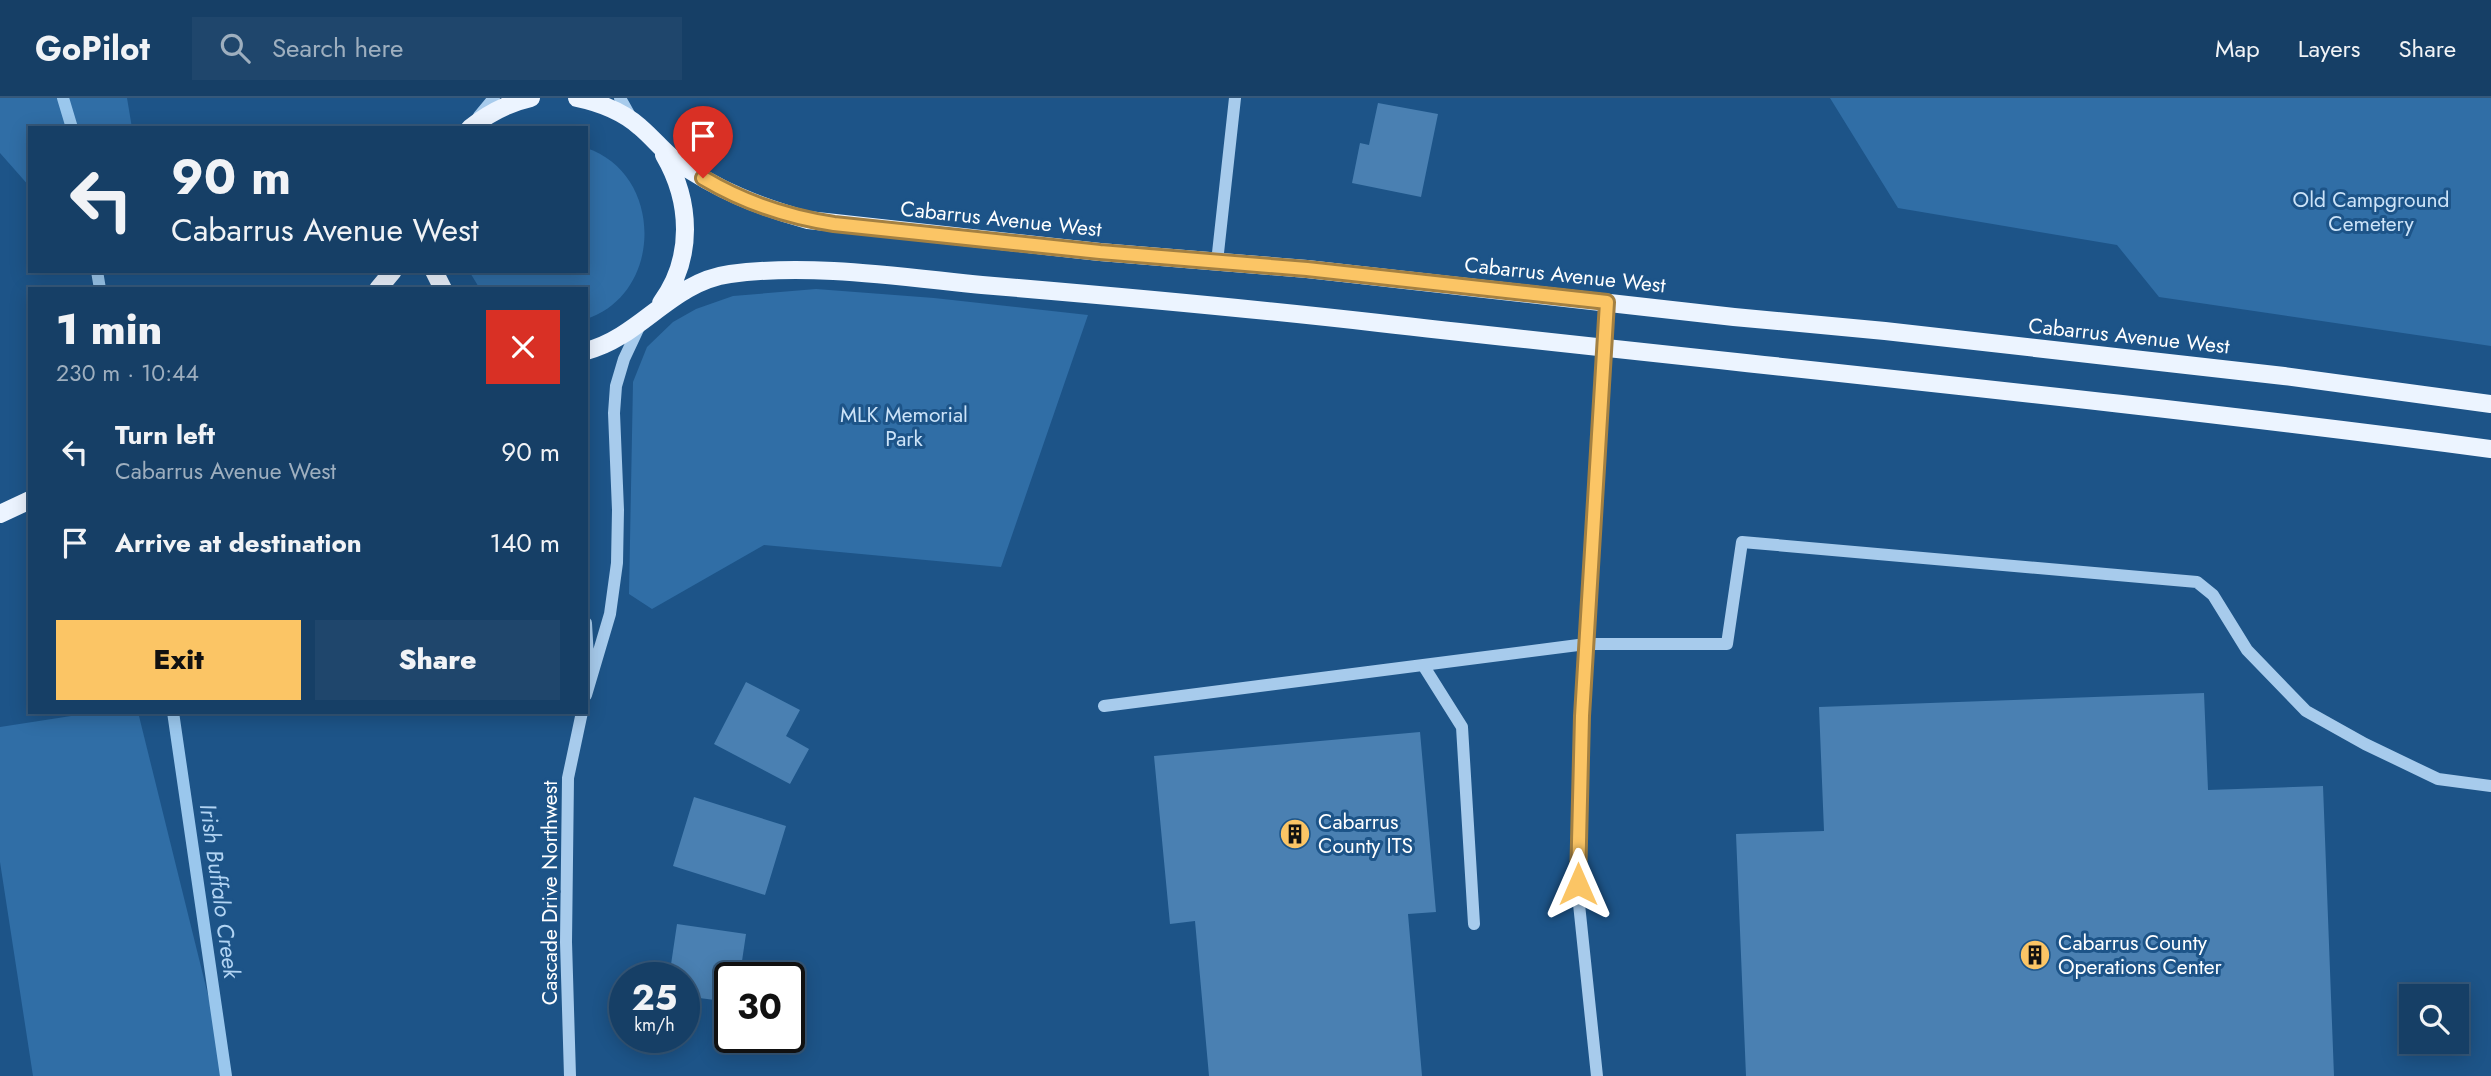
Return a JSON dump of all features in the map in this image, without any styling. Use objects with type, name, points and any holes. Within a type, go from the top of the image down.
[{"type":"main road","points":[[472,126],[501,108],[531,98]]},
{"type":"main road","name":"Cabarrus Avenue West","points":[[578,98],[609,107],[640,127],[676,160],[732,194],[771,210],[808,220],[1607,302],[2257,373],[2491,404]]},
{"type":"main road","name":"Cabarrus Avenue West","points":[[588,351],[616,340],[640,325],[666,296],[681,262],[686,226],[680,189],[665,155],[654,141]]},
{"type":"main road","name":"Cabarrus Avenue West","points":[[654,311],[689,288],[723,275],[830,272],[1301,314],[1604,349],[1878,376],[2257,419],[2491,449]]},
{"type":"main road","points":[[380,287],[391,273]]},
{"type":"main road","points":[[0,514],[27,501]]},
{"type":"street","points":[[471,126],[494,98]]},
{"type":"street","points":[[620,98],[640,127]]},
{"type":"street","points":[[1217,262],[1236,98]]},
{"type":"street","points":[[1597,1076],[1578,884],[1586,644],[1607,302]]},
{"type":"street","points":[[588,689],[604,637],[616,575],[616,386],[624,359],[640,325]]},
{"type":"street","points":[[1104,706],[1586,644],[1727,644],[1742,542],[2197,582],[2213,595],[2247,650],[2306,710],[2365,744],[2438,779],[2491,786]]},
{"type":"street","points":[[1423,665],[1462,727],[1474,924]]},
{"type":"street","name":"Cascade Drive Northwest","points":[[570,1076],[566,942],[568,778],[582,714]]},
{"type":"green space","points":[[0,98],[127,98],[132,126],[28,126],[28,185],[0,153]]},
{"type":"green space","name":"Old Campground Cemetery","points":[[1830,98],[2491,98],[2491,346],[2159,297],[2117,245],[1898,208]]},
{"type":"green space","points":[[588,149],[612,162],[630,182],[641,206],[644,234],[641,260],[630,285],[612,306],[588,318],[588,287],[479,287],[470,273],[588,273]]},
{"type":"green space","name":"MLK Memorial Park","points":[[816,289],[934,298],[1088,315],[1001,567],[764,545],[652,609],[629,594],[633,382],[647,347],[673,322],[696,309],[733,296]]},
{"type":"green space","points":[[84,714],[138,714],[228,1076],[33,1076],[0,862],[0,727]]},
{"type":"building","points":[[1378,103],[1438,114],[1421,197],[1352,183],[1360,143],[1369,145]]},
{"type":"building","points":[[746,682],[800,710],[786,736],[809,749],[790,784],[714,744]]},
{"type":"building","name":"Cabarrus County Operations Center","points":[[2204,693],[2208,790],[2323,786],[2334,1076],[1746,1076],[1736,834],[1824,831],[1819,707]]},
{"type":"building","name":"Cabarrus County ITS","points":[[1420,732],[1436,912],[1408,914],[1422,1076],[1209,1076],[1195,921],[1170,924],[1154,756]]},
{"type":"building","points":[[694,797],[786,826],[765,895],[673,866]]},
{"type":"building","points":[[677,924],[746,934],[742,961],[749,962],[714,962],[714,1000],[700,998],[700,962],[671,962]]},
{"type":"waterway","name":"Irish Buffalo Creek","points":[[63,98],[71,126]]},
{"type":"waterway","name":"Irish Buffalo Creek","points":[[97,273],[100,287]]},
{"type":"waterway","name":"Irish Buffalo Creek","points":[[173,714],[226,1076]]},
{"type":"place","name":"Cabarrus County ITS","points":[[1295,834]]},
{"type":"place","name":"Cabarrus County Operations Center","points":[[2035,955]]},
{"type":"route","points":[[703,178],[745,201],[808,220],[834,224],[1100,252],[1307,269],[1607,302],[1582,716],[1578,884]]}]
